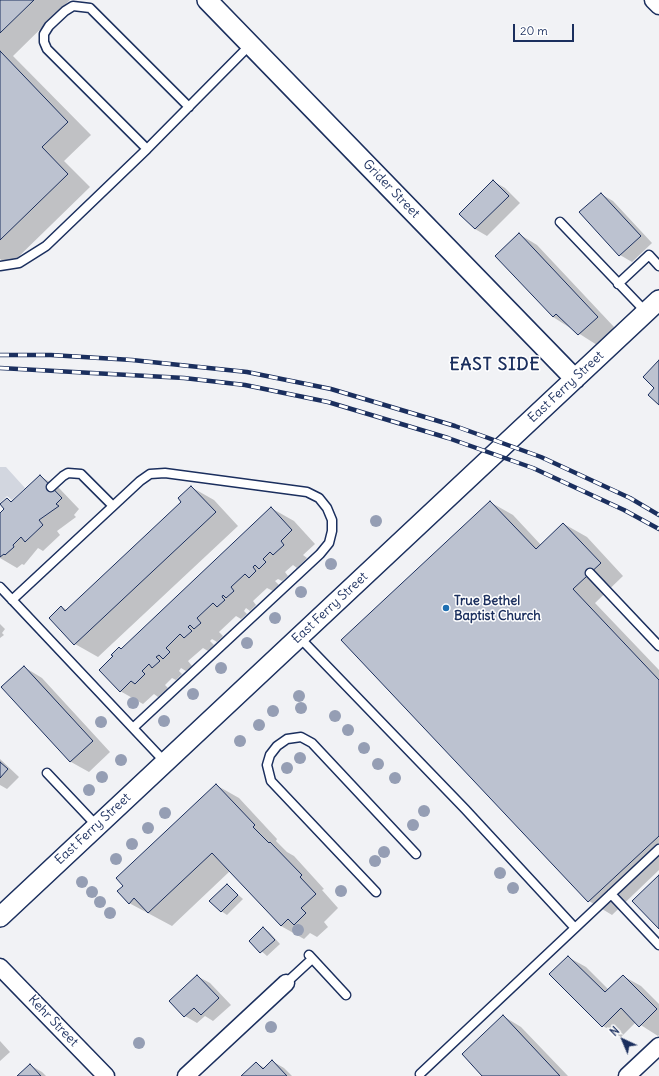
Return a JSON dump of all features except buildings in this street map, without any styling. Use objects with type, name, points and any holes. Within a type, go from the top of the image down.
[{"type":"street","name":"Grider Street","points":[[207,0],[575,379]]},
{"type":"street","points":[[653,0],[659,6]]},
{"type":"street","name":"East Ferry Street","points":[[0,917],[652,306]]},
{"type":"street","name":"Kehr Street","points":[[0,967],[106,1076]]},
{"type":"street","points":[[186,1076],[286,983]]},
{"type":"street","points":[[627,1076],[659,1046]]},
{"type":"lane","points":[[147,149],[47,50],[44,42],[44,34],[49,26],[65,11],[73,6],[90,8],[189,107]]},
{"type":"lane","points":[[0,266],[19,264],[46,246],[147,149],[250,45]]},
{"type":"lane","points":[[560,222],[618,284],[652,306]]},
{"type":"lane","points":[[618,284],[650,255],[659,266]]},
{"type":"lane","points":[[52,487],[68,473],[80,474],[113,506]]},
{"type":"lane","points":[[12,600],[113,506],[150,474],[165,473],[307,492],[319,498],[327,508],[332,520],[332,531],[329,543],[320,554],[133,728]]},
{"type":"lane","points":[[590,574],[659,646]]},
{"type":"lane","points":[[0,587],[165,762]]},
{"type":"lane","points":[[299,637],[465,809],[575,928]]},
{"type":"lane","points":[[376,892],[271,782],[267,764],[270,755],[277,746],[288,739],[301,737],[312,743],[416,854]]},
{"type":"lane","points":[[47,774],[97,826]]},
{"type":"lane","points":[[420,1074],[659,849]]},
{"type":"lane","points":[[611,894],[659,945]]},
{"type":"lane","points":[[286,983],[310,957],[346,995]]},
{"type":"shaded area","points":[[0,467],[6,467],[25,488],[12,500],[7,496],[0,503]]},
{"type":"railway","points":[[0,355],[51,355],[132,360],[247,372],[331,389],[455,426],[541,457],[630,498],[659,515]]},
{"type":"railway","points":[[0,368],[184,378],[245,385],[328,402],[448,438],[533,468],[624,510],[659,529]]},
{"type":"place","name":"True Bethel Baptist Church","points":[[446,608]]},
{"type":"district","name":"EAST SIDE","points":[[495,365]]}]
